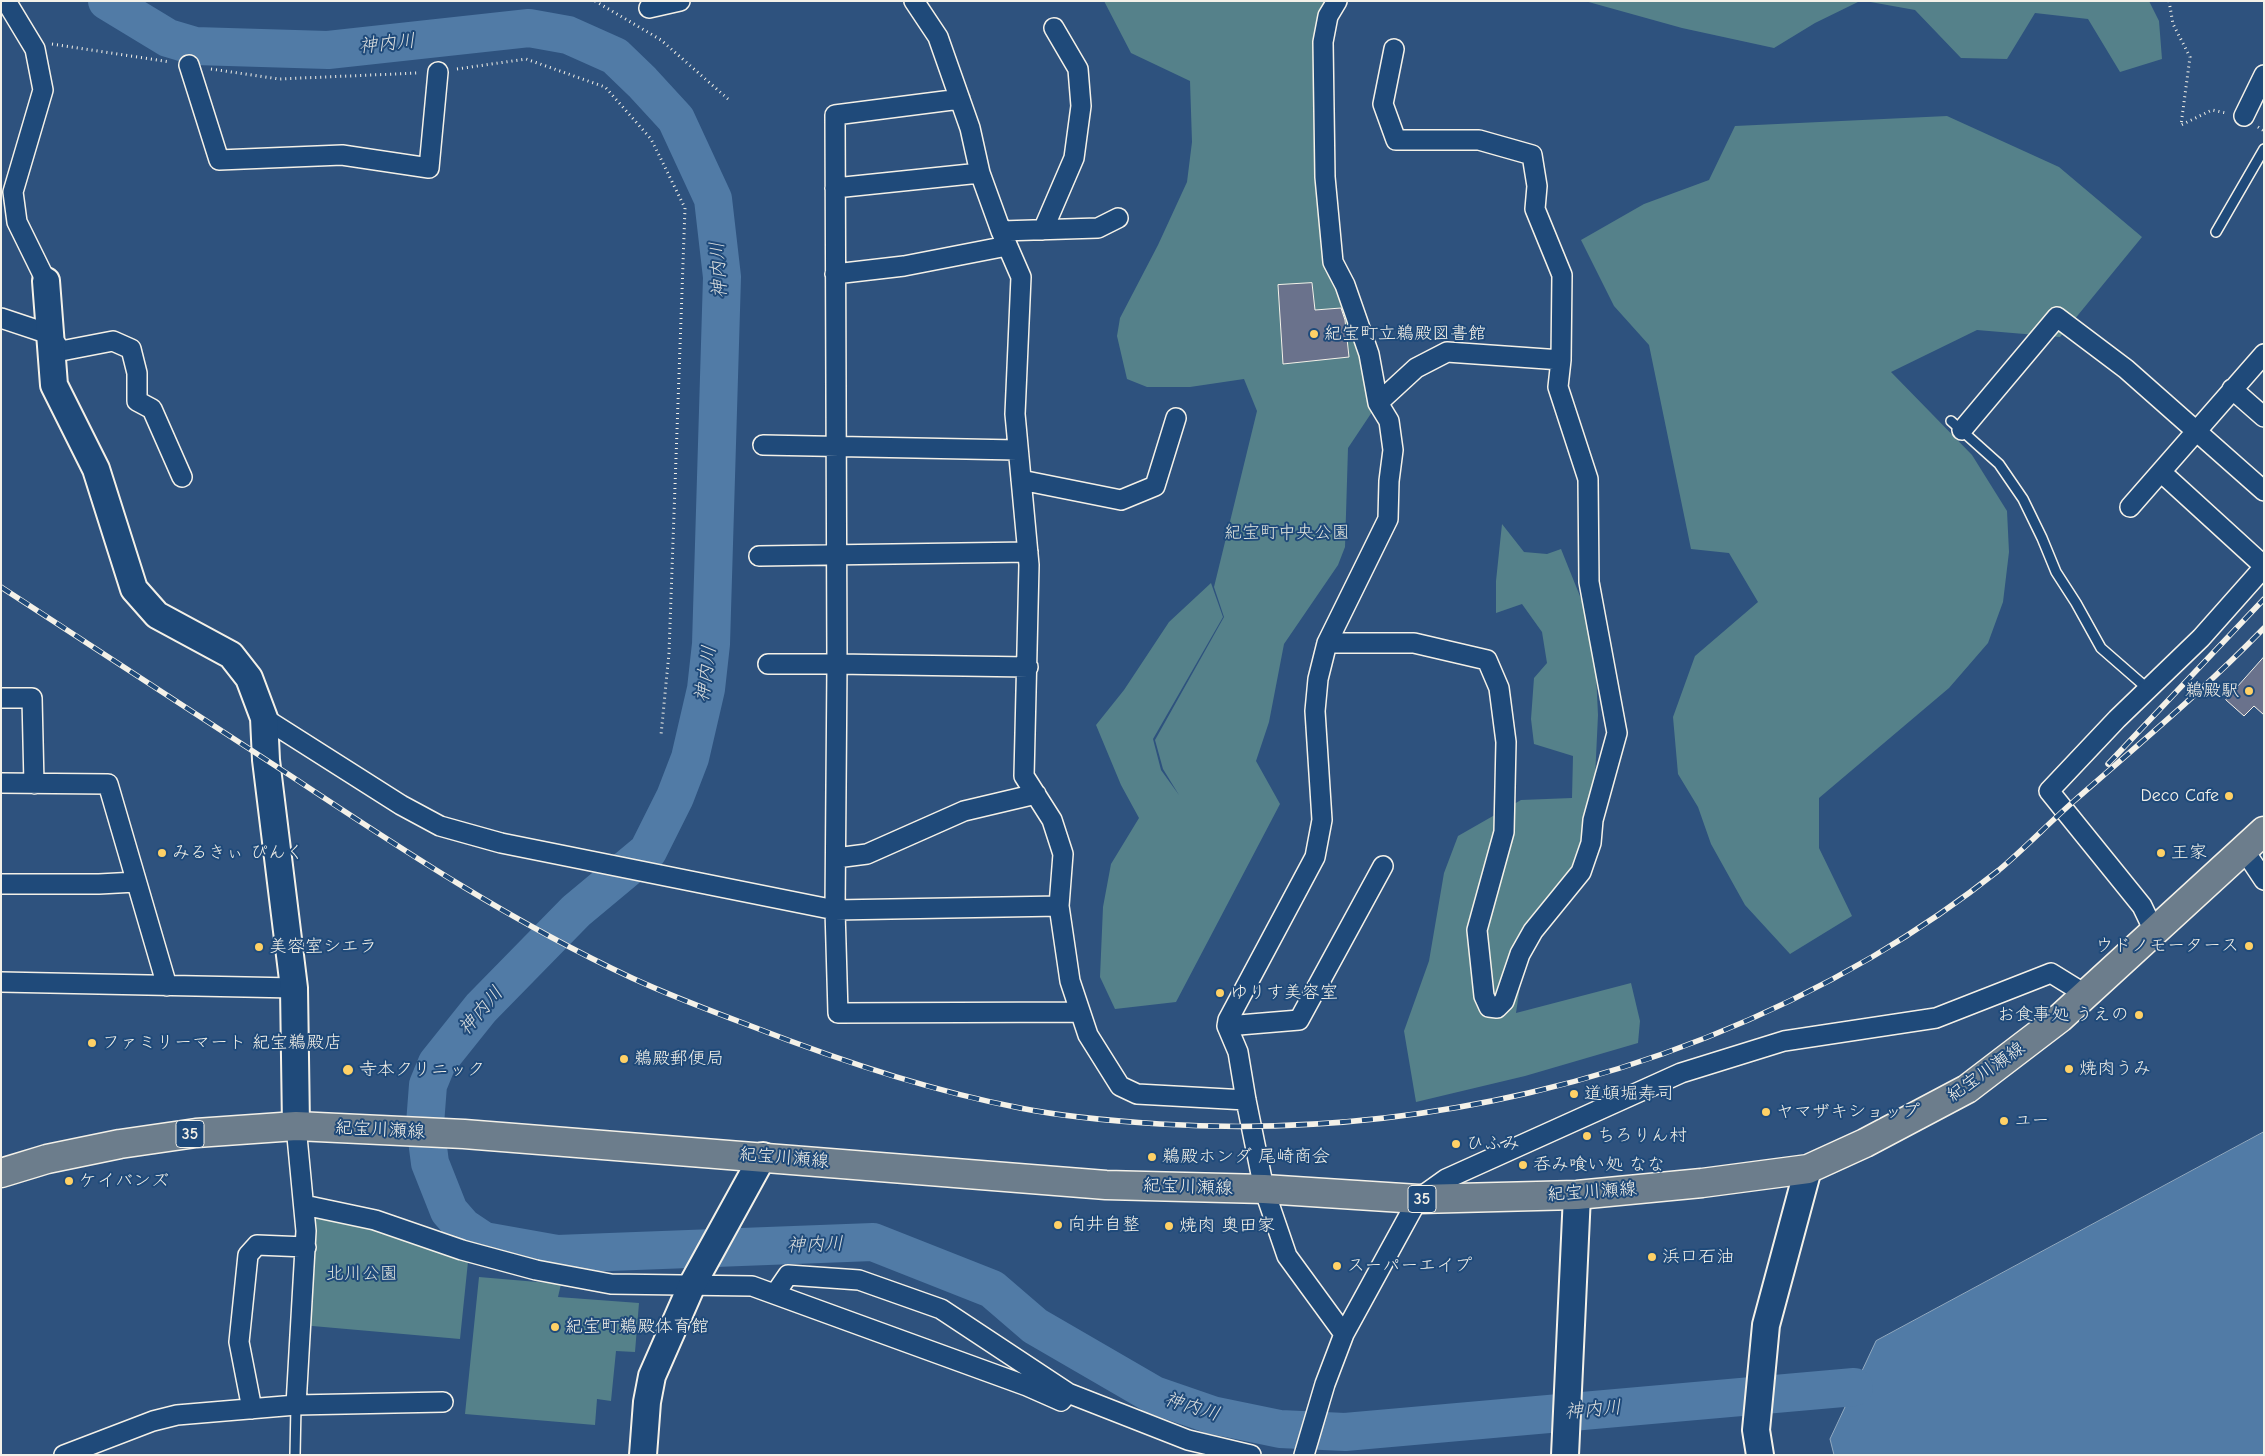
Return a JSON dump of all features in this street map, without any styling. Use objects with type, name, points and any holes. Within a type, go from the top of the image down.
[{"type":"main road","name":"紀宝川瀬線","points":[[1,1173],[47,1159],[120,1144],[196,1133],[296,1126],[464,1134],[1106,1184],[1264,1189],[1418,1199],[1577,1195],[1702,1183],[1808,1169],[1865,1143],[1967,1089],[2060,1018],[2264,831]]},
{"type":"street","points":[[6,1],[35,49],[43,90],[13,192],[17,222],[46,281],[54,385],[96,469],[134,589],[157,615],[231,655],[249,678],[264,718],[266,760],[294,988],[296,1126],[306,1247],[296,1405]]},
{"type":"street","points":[[649,8],[680,1]]},
{"type":"street","points":[[914,1],[938,37],[970,128],[980,173],[1004,239],[1021,277],[1015,414],[1028,552],[1028,667],[1024,776],[1052,820],[1063,854],[1059,906],[1070,981],[1088,1035],[1120,1086],[1137,1094],[1246,1100]]},
{"type":"street","points":[[1337,1],[1328,16],[1323,42],[1325,177],[1333,262],[1345,285],[1369,354],[1378,403],[1389,421],[1393,450],[1389,481],[1388,519],[1327,643],[1318,679],[1315,711],[1322,820],[1315,857],[1228,1020],[1227,1026],[1238,1052],[1264,1189],[1287,1256],[1344,1334]]},
{"type":"street","points":[[1043,230],[1074,158],[1081,106],[1078,69],[1054,28]]},
{"type":"street","points":[[1327,643],[1414,643],[1487,660],[1499,688],[1506,742],[1504,832],[1477,930],[1484,996],[1489,1007],[1497,1008],[1504,1001],[1520,954],[1533,932],[1581,872],[1591,843],[1593,820],[1617,732],[1589,582],[1588,478],[1558,387],[1561,360],[1562,275],[1535,209],[1536,186],[1532,156],[1479,140],[1396,140],[1383,104],[1394,49]]},
{"type":"street","points":[[189,65],[219,160],[342,155],[429,168],[438,72]]},
{"type":"street","points":[[2244,116],[2264,75]]},
{"type":"street","points":[[960,99],[835,115],[836,910],[838,1013],[1080,1012]]},
{"type":"street","points":[[835,188],[980,173]]},
{"type":"street","points":[[836,274],[904,266],[1043,230],[1098,228],[1118,218]]},
{"type":"street","points":[[1957,426],[2058,317],[2126,369],[2264,491]]},
{"type":"street","points":[[1,318],[49,334],[62,351],[113,341],[131,349],[137,373],[137,401],[152,409],[182,477]]},
{"type":"street","points":[[1378,403],[1416,368],[1447,352],[1561,360]]},
{"type":"street","points":[[2130,507],[2264,354]]},
{"type":"street","points":[[2232,390],[2264,417]]},
{"type":"street","points":[[1020,480],[1121,500],[1155,486],[1176,418]]},
{"type":"street","points":[[763,445],[1017,450]]},
{"type":"street","points":[[2155,932],[2142,906],[2049,792],[2148,689],[2201,638],[2264,567],[2161,472]]},
{"type":"street","points":[[759,556],[1028,552]]},
{"type":"street","points":[[768,664],[1028,667]]},
{"type":"street","points":[[1,698],[32,698],[34,784]]},
{"type":"street","points":[[264,718],[402,805],[440,826],[501,843],[836,910],[1059,906]]},
{"type":"street","points":[[1,783],[108,784],[167,986]]},
{"type":"street","points":[[836,858],[867,854],[964,810],[1036,794]]},
{"type":"street","points":[[2244,850],[2264,880]]},
{"type":"street","points":[[1227,1026],[1299,1020],[1383,866]]},
{"type":"street","points":[[1,884],[136,882]]},
{"type":"street","points":[[1304,1455],[1344,1334],[1418,1199],[1446,1179],[1681,1072],[1784,1041],[1936,1018],[2051,973],[2085,994]]},
{"type":"street","points":[[1,982],[294,988]]},
{"type":"street","points":[[646,1454],[647,1402],[652,1376],[692,1285],[762,1156]]},
{"type":"street","points":[[1760,1455],[1756,1430],[1766,1324],[1808,1169]]},
{"type":"street","points":[[1565,1455],[1577,1195]]},
{"type":"street","points":[[304,1205],[375,1220],[462,1250],[536,1270],[610,1284],[752,1286],[1028,1386],[1061,1401],[1068,1393]]},
{"type":"street","points":[[252,1409],[239,1342],[248,1255],[257,1245],[306,1247]]},
{"type":"street","points":[[775,1294],[788,1275],[859,1280],[941,1309],[1068,1393],[1188,1440],[1251,1455]]},
{"type":"street","points":[[64,1455],[153,1421],[177,1415],[296,1405],[443,1402]]},
{"type":"lane","points":[[2216,232],[2264,149]]},
{"type":"lane","points":[[1957,426],[1999,464],[2023,499],[2056,572],[2101,648],[2148,689]]},
{"type":"lane","points":[[295,1455],[296,1405]]},
{"type":"path","points":[[595,1],[661,40],[728,99]]},
{"type":"path","points":[[2169,1],[2173,24],[2190,57],[2181,125],[2212,110],[2244,116],[2264,131]]},
{"type":"path","points":[[30,40],[279,79],[438,72],[526,59],[605,87],[651,139],[685,208],[669,653],[661,735]]},
{"type":"green space","name":"紀宝町中央公園","points":[[1104,1],[1328,1],[1332,257],[1378,403],[1348,448],[1345,547],[1338,565],[1284,644],[1269,722],[1256,761],[1280,804],[1176,1002],[1115,1009],[1100,977],[1103,907],[1111,864],[1139,818],[1121,785],[1096,725],[1124,690],[1169,622],[1211,583],[1223,617],[1153,739],[1161,770],[1179,795],[1163,769],[1155,740],[1224,617],[1214,587],[1257,411],[1244,379],[1190,387],[1147,387],[1127,379],[1117,336],[1120,318],[1158,245],[1187,182],[1192,142],[1190,81],[1131,53]]},
{"type":"green space","points":[[1585,1],[1860,1],[1815,23],[1774,48],[1682,28]]},
{"type":"green space","points":[[1865,1],[2149,1],[2159,21],[2162,59],[2120,72],[2088,19],[2035,13],[2007,59],[1961,58],[1915,10]]},
{"type":"green space","points":[[1947,116],[2059,167],[2142,237],[2060,337],[1977,330],[1891,372],[1972,455],[2007,511],[2009,552],[2003,602],[1988,643],[1949,688],[1819,798],[1819,848],[1852,916],[1790,954],[1745,905],[1711,844],[1698,807],[1678,774],[1673,717],[1695,656],[1758,602],[1729,553],[1691,549],[1649,345],[1614,306],[1581,240],[1644,204],[1709,180],[1735,126]]},
{"type":"green space","points":[[1502,524],[1524,552],[1547,554],[1561,549],[1594,631],[1598,715],[1593,820],[1576,879],[1526,945],[1516,1013],[1631,983],[1640,1021],[1638,1043],[1525,1076],[1416,1102],[1404,1031],[1429,961],[1444,873],[1458,836],[1521,800],[1572,798],[1573,756],[1534,744],[1531,719],[1534,678],[1547,663],[1542,632],[1522,604],[1496,613],[1496,581]]},
{"type":"green space","name":"北川公園","points":[[304,1205],[469,1252],[460,1339],[301,1325]]},
{"type":"green space","name":"紀宝町鵜殿体育館","points":[[479,1277],[561,1284],[558,1297],[639,1303],[635,1352],[616,1351],[611,1401],[597,1399],[595,1425],[465,1414]]},
{"type":"water","points":[[2264,1132],[2264,1455],[1834,1455],[1830,1439],[1876,1341]]},
{"type":"building","name":"紀宝町立鵜殿図書館","points":[[1312,283],[1315,310],[1341,308],[1345,320],[1349,357],[1283,364],[1278,285]]},
{"type":"building","name":"鵜殿駅","points":[[2264,657],[2264,715],[2254,706],[2244,716],[2226,700]]},
{"type":"waterway","name":"神内川","points":[[107,1],[168,38],[195,46],[328,50],[529,28],[568,35],[615,56],[676,119],[713,199],[722,277],[711,644],[706,689],[690,758],[675,797],[648,851],[576,911],[481,1008],[437,1063],[428,1085],[425,1124],[430,1163],[449,1211],[463,1227],[484,1241],[557,1254],[873,1242],[992,1289],[1035,1326],[1154,1395],[1212,1415],[1280,1429],[1345,1432],[1854,1387]]},
{"type":"railway","points":[[1,587],[374,830],[500,909],[587,956],[661,991],[784,1039],[850,1062],[917,1083],[985,1101],[1037,1111],[1107,1120],[1160,1124],[1253,1126],[1345,1122],[1437,1111],[1528,1093],[1618,1069],[1705,1038],[1790,1001],[1905,937],[1984,882],[2195,695],[2264,628]]},
{"type":"railway","points":[[2108,764],[2264,599]]},
{"type":"place","name":"紀宝町立鵜殿図書館","points":[[1314,334]]},
{"type":"place","name":"鵜殿駅","points":[[2249,691]]},
{"type":"place","name":"Deco Cafe","points":[[2229,796]]},
{"type":"place","name":"みるきぃ ぴんく","points":[[162,853]]},
{"type":"place","name":"王家","points":[[2161,853]]},
{"type":"place","name":"ウドノモータース","points":[[2249,946]]},
{"type":"place","name":"美容室シエラ","points":[[259,947]]},
{"type":"place","name":"ゆりす美容室","points":[[1220,993]]},
{"type":"place","name":"お食事処 うえの","points":[[2139,1015]]},
{"type":"place","name":"ファミリーマート 紀宝鵜殿店","points":[[92,1043]]},
{"type":"place","name":"鵜殿郵便局","points":[[624,1059]]},
{"type":"place","name":"焼肉うみ","points":[[2069,1069]]},
{"type":"place","name":"寺本クリニック","points":[[348,1070]]},
{"type":"place","name":"道頓堀寿司","points":[[1574,1094]]},
{"type":"place","name":"ヤマザキショップ","points":[[1766,1112]]},
{"type":"place","name":"ユー","points":[[2004,1121]]},
{"type":"place","name":"ちろりん村","points":[[1587,1136]]},
{"type":"place","name":"ひふみ","points":[[1456,1144]]},
{"type":"place","name":"鵜殿ホンダ 尾崎商会","points":[[1152,1157]]},
{"type":"place","name":"呑み喰い処 なな","points":[[1523,1165]]},
{"type":"place","name":"ケイバンズ","points":[[69,1181]]},
{"type":"place","name":"向井自整","points":[[1058,1225]]},
{"type":"place","name":"焼肉 奥田家","points":[[1169,1226]]},
{"type":"place","name":"浜口石油","points":[[1652,1257]]},
{"type":"place","name":"スーパーエイプ","points":[[1337,1266]]},
{"type":"place","name":"紀宝町鵜殿体育館","points":[[555,1327]]}]
